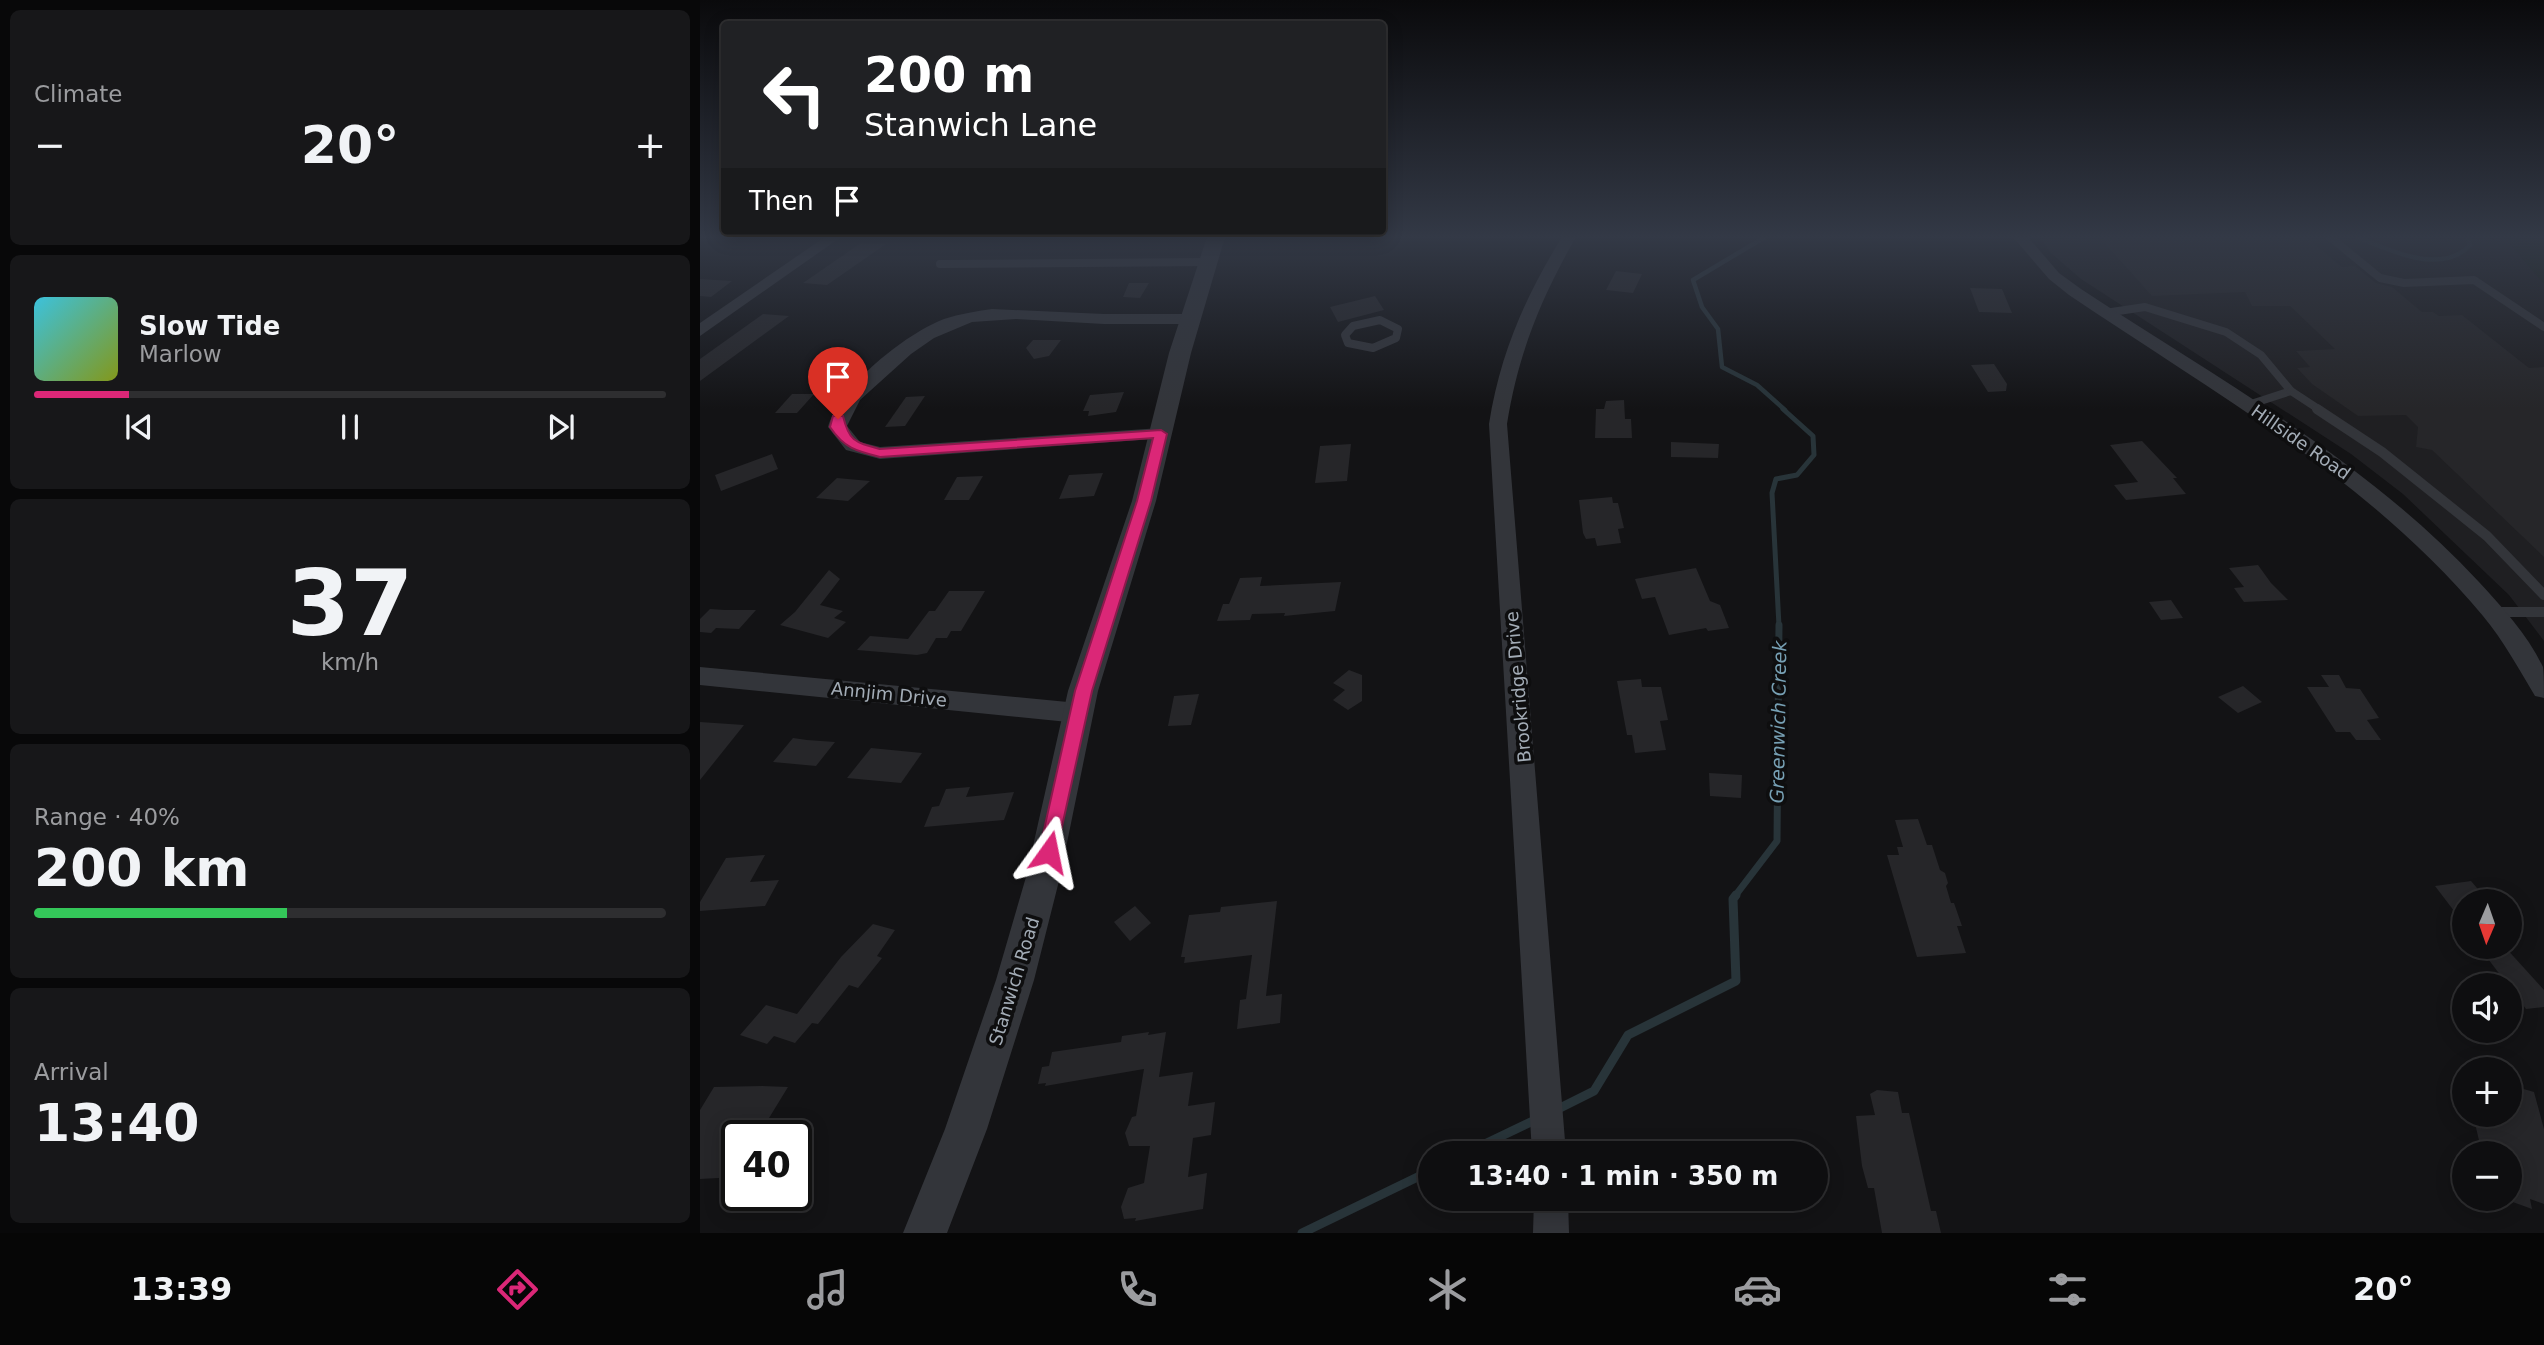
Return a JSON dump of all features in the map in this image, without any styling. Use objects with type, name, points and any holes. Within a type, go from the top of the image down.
[{"type":"street","points":[[700,331],[752,295]]},
{"type":"street","name":"Stanwich Road","points":[[925,1233],[966,1129],[1016,980],[1043,877],[1078,713],[1144,501],[1197,295]]},
{"type":"street","name":"Brookridge Drive","points":[[1537,295],[1522,321],[1508,363],[1498,424],[1549,1141]]},
{"type":"street","name":"Hillside Road","points":[[2080,295],[2332,462],[2379,499],[2424,538],[2493,612],[2544,689]]},
{"type":"street","points":[[1161,434],[880,453],[853,446],[837,427],[838,419],[851,400],[891,362],[920,338],[964,318],[1012,312],[1078,318],[1189,319]]},
{"type":"street","name":"Annjim Drive","points":[[700,676],[1078,713]]},
{"type":"street","points":[[1551,1211],[1551,1233]]},
{"type":"lane","points":[[2499,295],[2544,327]]},
{"type":"lane","points":[[2105,313],[2145,307],[2226,332],[2261,355],[2291,390],[2382,452],[2487,536],[2544,595]]},
{"type":"lane","points":[[1375,320],[1390,323],[1398,329],[1398,334],[1385,345],[1368,348],[1353,346],[1345,335],[1353,326],[1375,320]]},
{"type":"lane","points":[[2248,405],[2291,390]]},
{"type":"lane","points":[[2493,612],[2544,612]]},
{"type":"shaded area","points":[[2105,295],[2544,295],[2544,641],[2509,595],[2403,494],[2351,454]]},
{"type":"building","points":[[1124,295],[1142,295],[1140,298],[1123,297]]},
{"type":"building","points":[[1972,295],[2004,295],[2012,313],[1979,312]]},
{"type":"building","points":[[2246,295],[2401,295],[2422,312],[2433,312],[2439,316],[2462,315],[2529,368],[2544,367],[2544,557],[2432,450],[2416,447],[2418,427],[2406,415],[2358,416],[2312,384],[2297,368],[2310,367],[2296,351],[2335,349],[2290,306],[2252,306]]},
{"type":"building","points":[[1375,296],[1384,310],[1338,322],[1330,307]]},
{"type":"building","points":[[763,314],[789,316],[700,381],[700,359]]},
{"type":"building","points":[[1033,340],[1061,340],[1049,356],[1034,359],[1026,348]]},
{"type":"building","points":[[1994,364],[2007,384],[2006,391],[1988,392],[1971,365]]},
{"type":"building","points":[[1124,392],[1116,412],[1088,416],[1089,411],[1083,411],[1090,395]]},
{"type":"building","points":[[792,394],[814,394],[797,413],[775,413]]},
{"type":"building","points":[[925,396],[905,426],[885,427],[906,397]]},
{"type":"building","points":[[1624,400],[1625,419],[1631,419],[1632,438],[1595,438],[1596,409],[1604,409],[1606,401]]},
{"type":"building","points":[[2142,441],[2177,478],[2173,478],[2186,494],[2126,500],[2114,485],[2138,482],[2110,445]]},
{"type":"building","points":[[1671,442],[1719,444],[1718,458],[1671,457]]},
{"type":"building","points":[[1351,444],[1347,481],[1315,483],[1320,446]]},
{"type":"building","points":[[772,454],[778,469],[721,491],[715,475]]},
{"type":"building","points":[[1103,473],[1094,496],[1059,499],[1069,475]]},
{"type":"building","points":[[983,476],[969,500],[944,500],[957,477]]},
{"type":"building","points":[[837,478],[870,481],[848,501],[816,498]]},
{"type":"building","points":[[1612,497],[1613,503],[1618,503],[1624,528],[1618,529],[1621,543],[1597,546],[1595,538],[1586,539],[1583,533],[1579,500]]},
{"type":"building","points":[[2258,565],[2288,600],[2244,602],[2234,588],[2244,587],[2229,568]]},
{"type":"building","points":[[1696,568],[1710,601],[1720,605],[1729,628],[1708,631],[1706,628],[1669,635],[1655,597],[1642,599],[1635,579]]},
{"type":"building","points":[[829,570],[840,579],[820,605],[843,611],[834,618],[846,622],[828,638],[780,625],[795,612]]},
{"type":"building","points":[[1262,577],[1260,586],[1341,582],[1335,611],[1284,616],[1285,613],[1252,614],[1250,620],[1217,621],[1223,604],[1229,604],[1240,578]]},
{"type":"building","points":[[949,591],[985,591],[961,631],[951,631],[947,638],[936,638],[927,653],[917,655],[857,650],[870,636],[908,639],[929,611],[935,611]]},
{"type":"building","points":[[2171,600],[2183,618],[2161,620],[2149,602]]},
{"type":"building","points":[[710,609],[756,610],[739,629],[716,628],[711,633],[700,632],[700,619]]},
{"type":"building","points":[[1349,670],[1362,675],[1362,701],[1348,710],[1333,700],[1345,690],[1333,683]]},
{"type":"building","points":[[2321,675],[2339,675],[2346,688],[2360,689],[2379,718],[2367,720],[2381,740],[2356,740],[2350,732],[2336,732],[2307,687],[2329,687]]},
{"type":"building","points":[[1641,679],[1642,687],[1661,687],[1668,720],[1660,721],[1666,750],[1635,753],[1632,735],[1627,735],[1617,681]]},
{"type":"building","points":[[2243,686],[2262,702],[2238,713],[2218,697]]},
{"type":"building","points":[[1199,694],[1191,725],[1168,726],[1174,696]]},
{"type":"building","points":[[700,722],[744,725],[700,780]]},
{"type":"building","points":[[793,738],[835,742],[816,766],[773,762]]},
{"type":"building","points":[[871,748],[922,753],[901,783],[847,778]]},
{"type":"building","points":[[1709,773],[1742,775],[1741,798],[1710,796]]},
{"type":"building","points":[[970,787],[966,797],[1014,792],[1004,820],[924,827],[932,807],[939,806],[946,789]]},
{"type":"building","points":[[1918,819],[1927,845],[1932,845],[1940,870],[1945,873],[1951,903],[1954,903],[1962,926],[1957,926],[1966,953],[1917,957],[1887,855],[1899,855],[1897,847],[1903,847],[1895,820]]},
{"type":"building","points":[[765,855],[750,882],[779,880],[765,906],[700,911],[700,902],[726,858]]},
{"type":"building","points":[[2471,881],[2478,889],[2452,889],[2452,908],[2435,886]]},
{"type":"building","points":[[1277,901],[1266,996],[1282,994],[1280,1023],[1237,1029],[1240,1000],[1246,999],[1252,955],[1184,963],[1185,957],[1181,957],[1189,915],[1220,912],[1221,907]]},
{"type":"building","points":[[1135,906],[1151,923],[1130,941],[1114,922]]},
{"type":"building","points":[[873,924],[895,930],[877,956],[882,958],[858,988],[849,985],[818,1024],[812,1023],[795,1043],[774,1036],[767,1044],[740,1035],[766,1005],[797,1014],[841,957]]},
{"type":"building","points":[[2488,959],[2516,959],[2544,990],[2544,1007],[2526,1009],[2522,1004],[2522,973],[2499,973]]},
{"type":"building","points":[[1149,1032],[1148,1035],[1166,1032],[1159,1077],[1193,1072],[1188,1106],[1215,1102],[1211,1135],[1193,1138],[1188,1177],[1207,1173],[1203,1209],[1135,1221],[1136,1218],[1124,1219],[1121,1207],[1128,1188],[1144,1183],[1150,1146],[1129,1146],[1125,1133],[1132,1117],[1136,1116],[1144,1069],[1045,1086],[1046,1083],[1038,1084],[1042,1067],[1049,1066],[1052,1052],[1121,1042],[1122,1036]]},
{"type":"building","points":[[714,1087],[788,1087],[768,1120],[721,1120],[721,1178],[700,1179],[700,1110]]},
{"type":"building","points":[[2522,1088],[2534,1092],[2544,1129],[2544,1204],[2530,1199],[2532,1209],[2522,1205],[2522,1141],[2479,1141],[2476,1127],[2522,1127]]},
{"type":"building","points":[[1877,1090],[1898,1092],[1902,1113],[1909,1113],[1931,1211],[1936,1211],[1941,1233],[1882,1233],[1874,1188],[1868,1188],[1862,1166],[1856,1116],[1875,1115],[1870,1094]]},
{"type":"waterway","name":"Greenwich Creek","points":[[1698,295],[1702,307],[1718,329],[1722,367],[1757,385],[1785,410]]},
{"type":"waterway","name":"Greenwich Creek","points":[[1779,626],[1772,493],[1776,479],[1797,475],[1814,455],[1813,436],[1783,409]]},
{"type":"waterway","name":"Greenwich Creek","points":[[1735,896],[1777,841],[1779,626]]},
{"type":"waterway","name":"Greenwich Creek","points":[[1556,1110],[1594,1091],[1628,1035],[1736,981],[1733,899],[1736,895]]},
{"type":"waterway","name":"Greenwich Creek","points":[[1491,1141],[1537,1119]]},
{"type":"waterway","name":"Greenwich Creek","points":[[1302,1233],[1418,1177]]},
{"type":"route","points":[[838,419],[840,434],[853,446],[880,453],[1161,434],[1144,501],[1083,691],[1049,852]]}]
